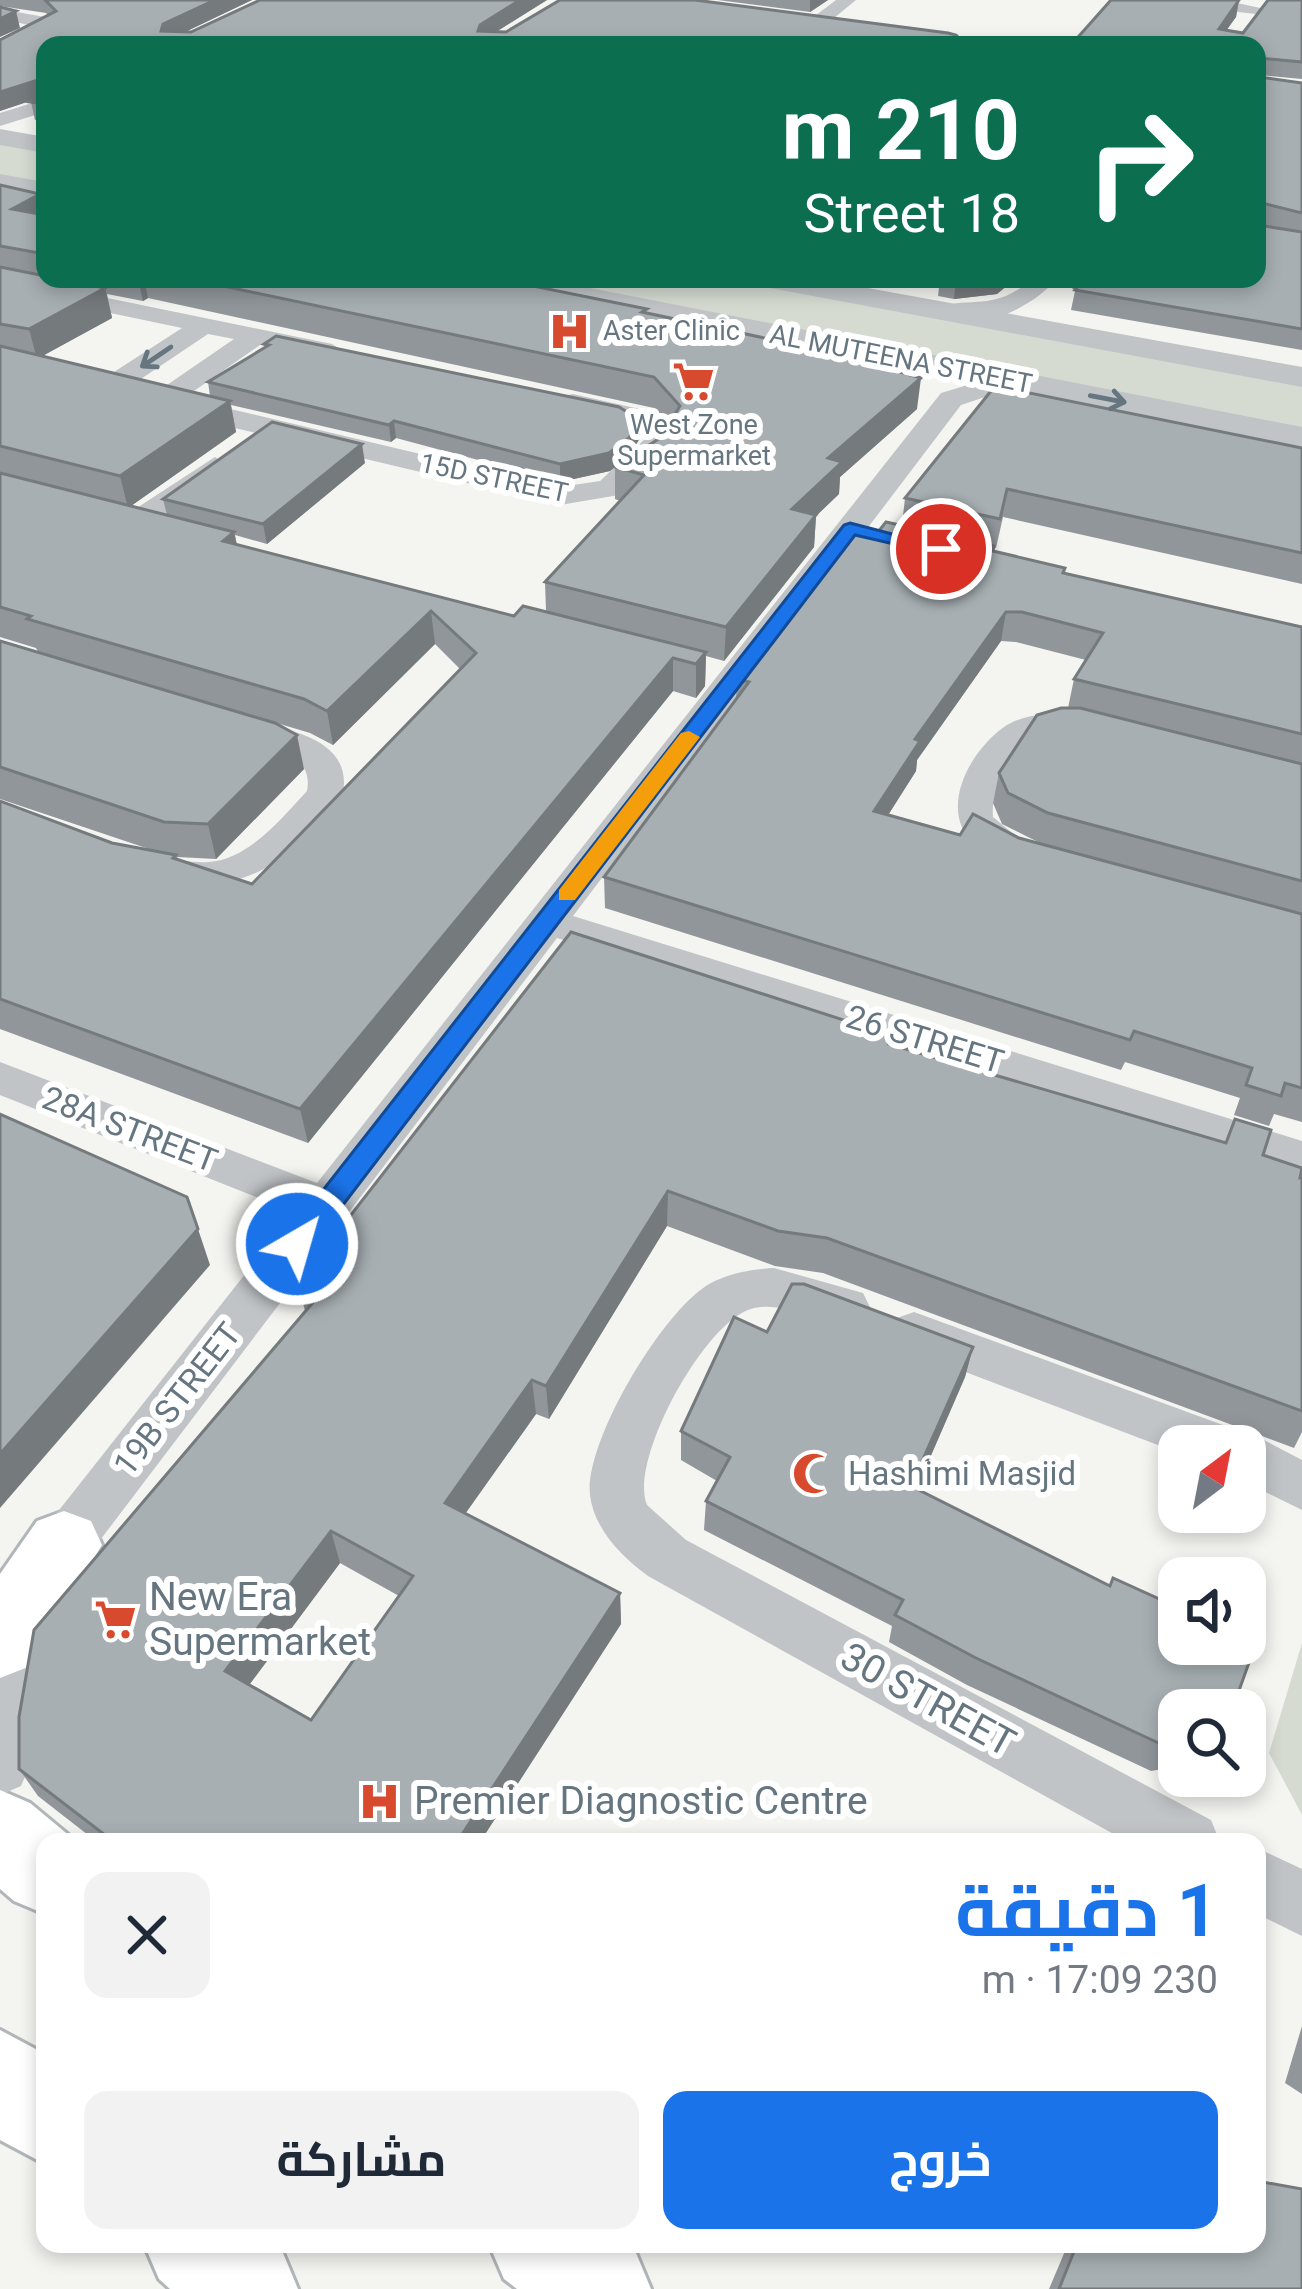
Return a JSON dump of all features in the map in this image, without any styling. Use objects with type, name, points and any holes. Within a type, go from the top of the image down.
[{"type":"main road","points":[[0,1641],[64,1545]]},
{"type":"main road","points":[[0,2077],[36,2108]]},
{"type":"main road","points":[[205,2253],[247,2289]]},
{"type":"main road","points":[[551,2253],[600,2289]]},
{"type":"street","points":[[847,0],[810,22],[852,28]]},
{"type":"street","points":[[1175,0],[1255,10]]},
{"type":"street","points":[[0,14],[46,26],[0,49]]},
{"type":"street","points":[[0,120],[23,134]]},
{"type":"street","points":[[0,182],[36,188]]},
{"type":"street","points":[[0,283],[348,356]]},
{"type":"street","name":"AL MUTEENA STREET","points":[[544,288],[1302,437]]},
{"type":"street","name":"AL MUTEENA STREET","points":[[818,288],[1302,377]]},
{"type":"street","points":[[947,312],[992,310],[1026,301],[1037,288]]},
{"type":"street","points":[[1026,301],[1042,321],[1084,337]]},
{"type":"street","points":[[107,389],[204,325]]},
{"type":"street","points":[[161,402],[256,336]]},
{"type":"street","points":[[911,361],[944,377],[952,387],[951,399],[988,387],[1037,386]]},
{"type":"street","name":"15D STREET","points":[[72,380],[560,496],[609,489],[659,445],[661,435],[643,418],[557,399]]},
{"type":"street","name":"19B STREET","points":[[9,1819],[19,1653],[64,1545],[547,921],[723,675],[850,529],[951,399]]},
{"type":"street","points":[[176,534],[123,521],[269,427]]},
{"type":"street","points":[[850,529],[896,539]]},
{"type":"street","points":[[127,856],[188,876],[230,874],[264,856],[325,793],[330,778],[326,764],[315,753],[205,718]]},
{"type":"street","points":[[1048,862],[1003,847],[985,834],[970,803],[976,788],[1004,745],[1031,727],[1075,724],[1120,734]]},
{"type":"street","name":"26 STREET","points":[[547,921],[1302,1158]]},
{"type":"street","name":"28A STREET","points":[[0,1078],[326,1206]]},
{"type":"street","name":"30 STREET","points":[[1164,1425],[804,1291],[756,1288],[709,1308],[694,1325],[616,1468],[616,1494],[626,1519],[643,1541],[667,1558],[1172,1833]]},
{"type":"street","points":[[1266,1467],[1302,1487]]},
{"type":"street","name":"19B STREET","points":[[0,1592],[64,1545]]},
{"type":"street","points":[[1266,1884],[1302,1904]]},
{"type":"shaded area","points":[[0,141],[36,147],[36,187],[0,180]]},
{"type":"shaded area","points":[[560,288],[799,288],[1302,381],[1302,431]]},
{"type":"shaded area","points":[[1302,1643],[1302,1815],[1269,1753]]},
{"type":"building","points":[[45,0],[215,0],[163,24],[161,31],[191,32],[260,0],[520,0],[480,25],[478,31],[506,32],[560,0],[695,0],[957,36],[36,36],[36,81],[0,92],[0,40],[56,11]]},
{"type":"building","points":[[1111,0],[1239,0],[1219,29],[1243,33],[1268,0],[1302,0],[1302,62],[1266,59],[1266,36],[1079,36]]},
{"type":"building","points":[[0,7],[16,11],[0,19]]},
{"type":"building","points":[[1266,78],[1302,83],[1302,213],[1266,204]]},
{"type":"building","points":[[0,185],[36,193],[12,209],[36,213],[36,252],[0,246]]},
{"type":"building","points":[[1266,226],[1302,232],[1302,329],[1075,290],[1266,288]]},
{"type":"building","points":[[0,267],[36,274],[36,288],[105,288],[29,329],[0,324]]},
{"type":"building","points":[[233,288],[543,288],[826,351],[921,378],[828,458],[842,462],[792,509],[816,515],[726,627],[545,582],[644,475],[615,467],[660,438],[680,406],[654,377]]},
{"type":"building","points":[[276,336],[619,407],[640,420],[629,438],[609,453],[560,464],[394,421],[389,425],[208,382]]},
{"type":"building","points":[[0,346],[230,401],[120,476],[0,446]]},
{"type":"building","points":[[995,386],[1302,448],[1302,553],[1007,489],[1000,519],[905,498]]},
{"type":"building","points":[[272,422],[362,444],[263,524],[163,499]]},
{"type":"building","points":[[0,473],[234,532],[223,541],[514,616],[523,606],[706,652],[696,664],[673,658],[300,1109],[0,999],[0,801],[112,843],[176,855],[173,858],[252,884],[476,653],[431,611],[327,711],[304,699],[27,619],[31,616],[0,607]]},
{"type":"building","points":[[886,522],[994,546],[993,551],[1065,568],[1063,573],[1302,627],[1302,734],[1074,679],[1103,633],[1006,612],[915,739],[920,741],[874,811],[960,835],[973,814],[1019,838],[1302,914],[1302,1088],[1285,1083],[1281,1096],[1246,1085],[1252,1068],[1134,1031],[1130,1040],[604,877],[749,682],[737,679],[854,527],[878,532]]},
{"type":"building","points":[[0,641],[275,723],[297,735],[208,824],[164,822],[0,767]]},
{"type":"building","points":[[1080,708],[1302,764],[1302,881],[1048,813],[1008,793],[999,773],[1037,715]]},
{"type":"building","points":[[571,932],[893,1036],[889,1044],[1226,1143],[1235,1119],[1271,1130],[1263,1155],[1302,1168],[1302,1411],[827,1238],[778,1231],[668,1191],[546,1386],[532,1380],[445,1503],[620,1593],[463,1833],[102,1833],[19,1769],[19,1717],[34,1630],[321,1293],[298,1283]],"holes":[[[331,1531],[413,1576],[311,1720],[225,1671]]]},
{"type":"building","points":[[0,1114],[187,1197],[198,1229],[0,1454]]},
{"type":"building","points":[[792,1284],[804,1284],[973,1347],[911,1486],[1110,1586],[1113,1578],[1158,1598],[1158,1665],[1248,1665],[1240,1689],[1158,1689],[1158,1743],[895,1615],[903,1600],[706,1501],[730,1457],[681,1431],[734,1317],[767,1332]]},
{"type":"building","points":[[1266,2183],[1302,2189],[1302,2289],[1059,2289],[1073,2253],[1266,2253]]},
{"type":"slow traffic","points":[[567,895],[689,737]]},
{"type":"place","name":"Aster Clinic","points":[[569,331]]},
{"type":"place","name":"West Zone Supermarket","points":[[694,381]]},
{"type":"place","name":"Hashimi Masjid","points":[[814,1473]]},
{"type":"place","name":"New Era Supermarket","points":[[115,1619]]},
{"type":"place","name":"Premier Diagnostic Centre","points":[[380,1801]]},
{"type":"route","points":[[297,1244],[850,529],[941,549]]}]
